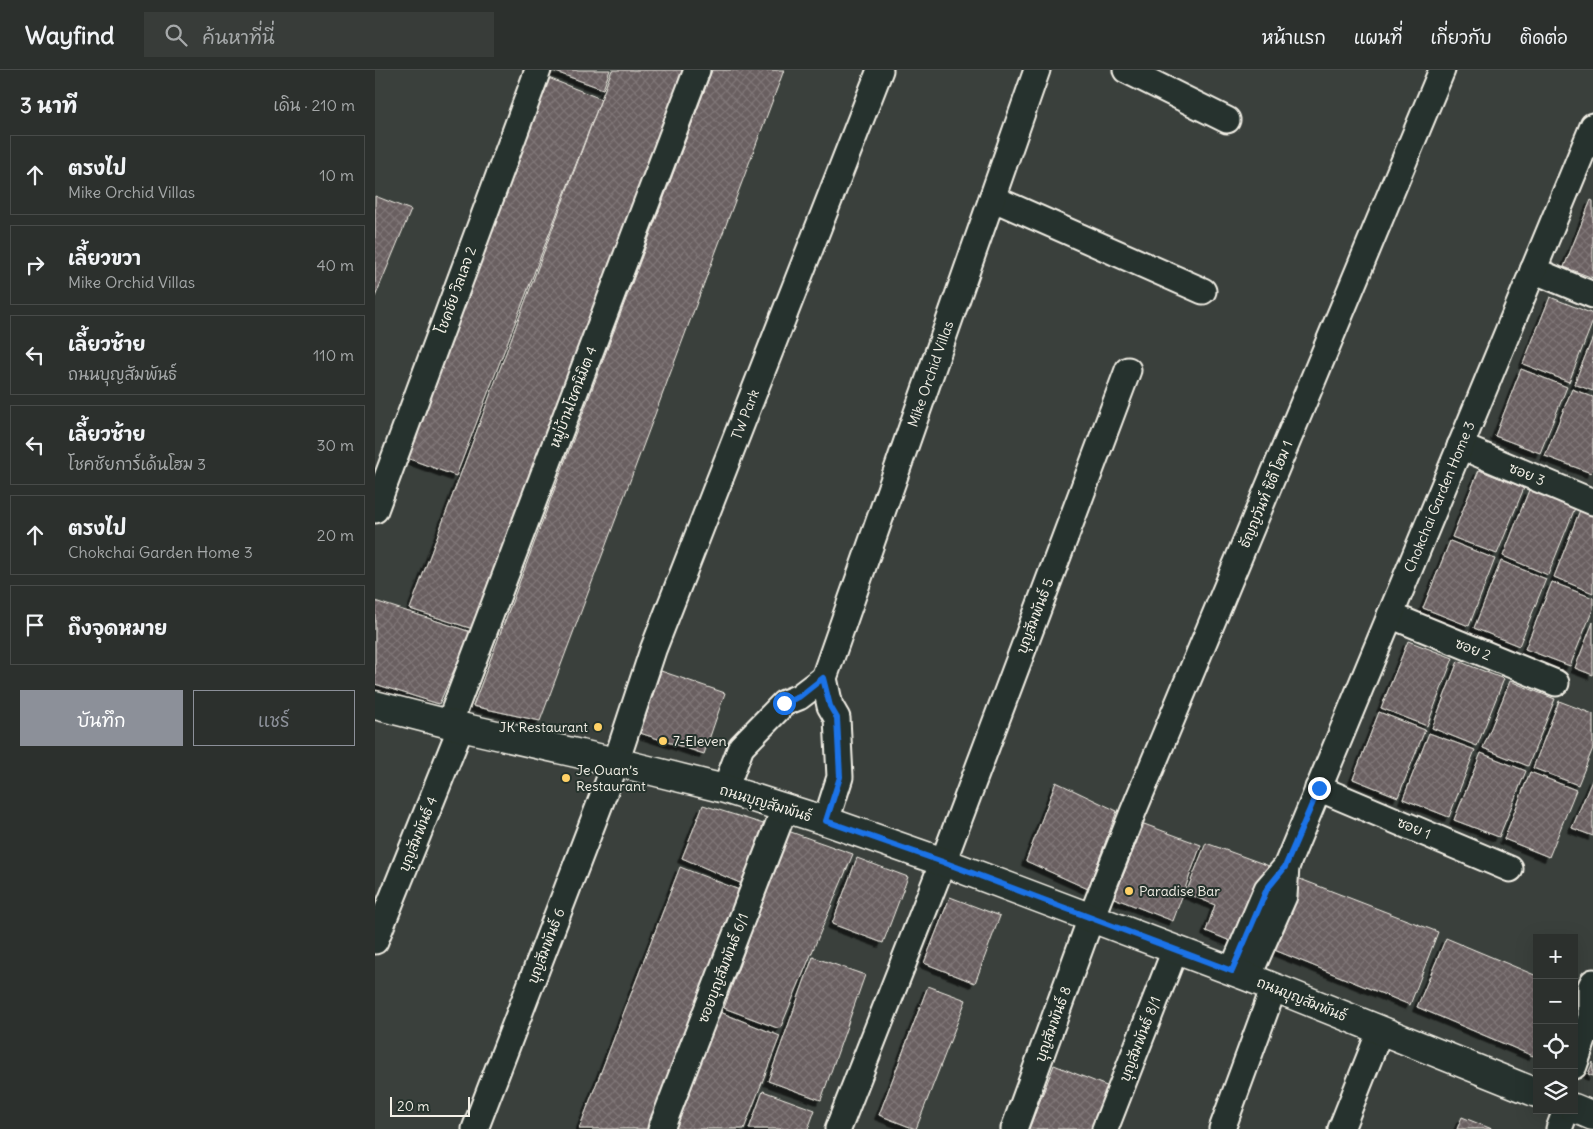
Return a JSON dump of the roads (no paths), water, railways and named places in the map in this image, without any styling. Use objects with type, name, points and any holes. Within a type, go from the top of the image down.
[{"type":"street","name":"โชคชัย วิลเลจ 2","points":[[375,510],[538,70]]},
{"type":"street","name":"หมู่บ้านโชคนิมิต 4","points":[[455,726],[697,70]]},
{"type":"street","name":"TW Park","points":[[616,762],[653,650],[880,70]]},
{"type":"street","name":"Mike Orchid Villas","points":[[823,678],[1037,70]]},
{"type":"street","points":[[1126,70],[1227,120]]},
{"type":"street","name":"ธัญญวันท์ ซิตี โฮม 1","points":[[1091,918],[1133,812],[1442,70]]},
{"type":"street","name":"Chokchai Garden Home 3","points":[[1240,974],[1284,896],[1285,867],[1593,126]]},
{"type":"street","points":[[992,198],[1203,291]]},
{"type":"street","points":[[1533,270],[1593,295]]},
{"type":"street","name":"บุญสัมพันธ์ 5","points":[[838,1129],[943,862],[1128,370]]},
{"type":"street","name":"ซอย 3","points":[[1460,446],[1593,502]]},
{"type":"street","name":"ซอย 2","points":[[1390,615],[1555,683]]},
{"type":"street","points":[[725,789],[741,747],[784,703],[799,697],[823,678],[830,706],[837,718],[840,777],[826,821]]},
{"type":"street","name":"ถนนบุญสัมพันธ์","points":[[375,705],[455,726],[616,762],[725,789],[785,807],[943,862],[1274,987],[1533,1089]]},
{"type":"street","name":"บุญสัมพันธ์ 4","points":[[375,941],[455,726]]},
{"type":"street","name":"บุญสัมพันธ์ 6","points":[[475,1129],[616,762]]},
{"type":"street","name":"ซอย 1","points":[[1319,788],[1510,869]]},
{"type":"street","name":"ซอยบุญสัมพันธ์ 6/1","points":[[661,1129],[785,807]]},
{"type":"street","name":"บุญสัมพันธ์ 8","points":[[1014,1129],[1091,918]]},
{"type":"street","name":"บุญสัมพันธ์ 8/1","points":[[1105,1129],[1175,950]]},
{"type":"street","points":[[1222,1129],[1274,987]]},
{"type":"street","points":[[1578,1054],[1591,1017],[1586,989]]},
{"type":"street","points":[[1341,1129],[1381,1030]]},
{"type":"street","points":[[1578,1110],[1593,1116]]},
{"type":"street","points":[[1559,1129],[1565,1114]]},
{"type":"place","name":"JK Restaurant","points":[[598,727]]},
{"type":"place","name":"7-Eleven","points":[[663,741]]},
{"type":"place","name":"Je Ouan’s Restaurant","points":[[566,778]]},
{"type":"place","name":"Paradise Bar","points":[[1129,891]]}]
